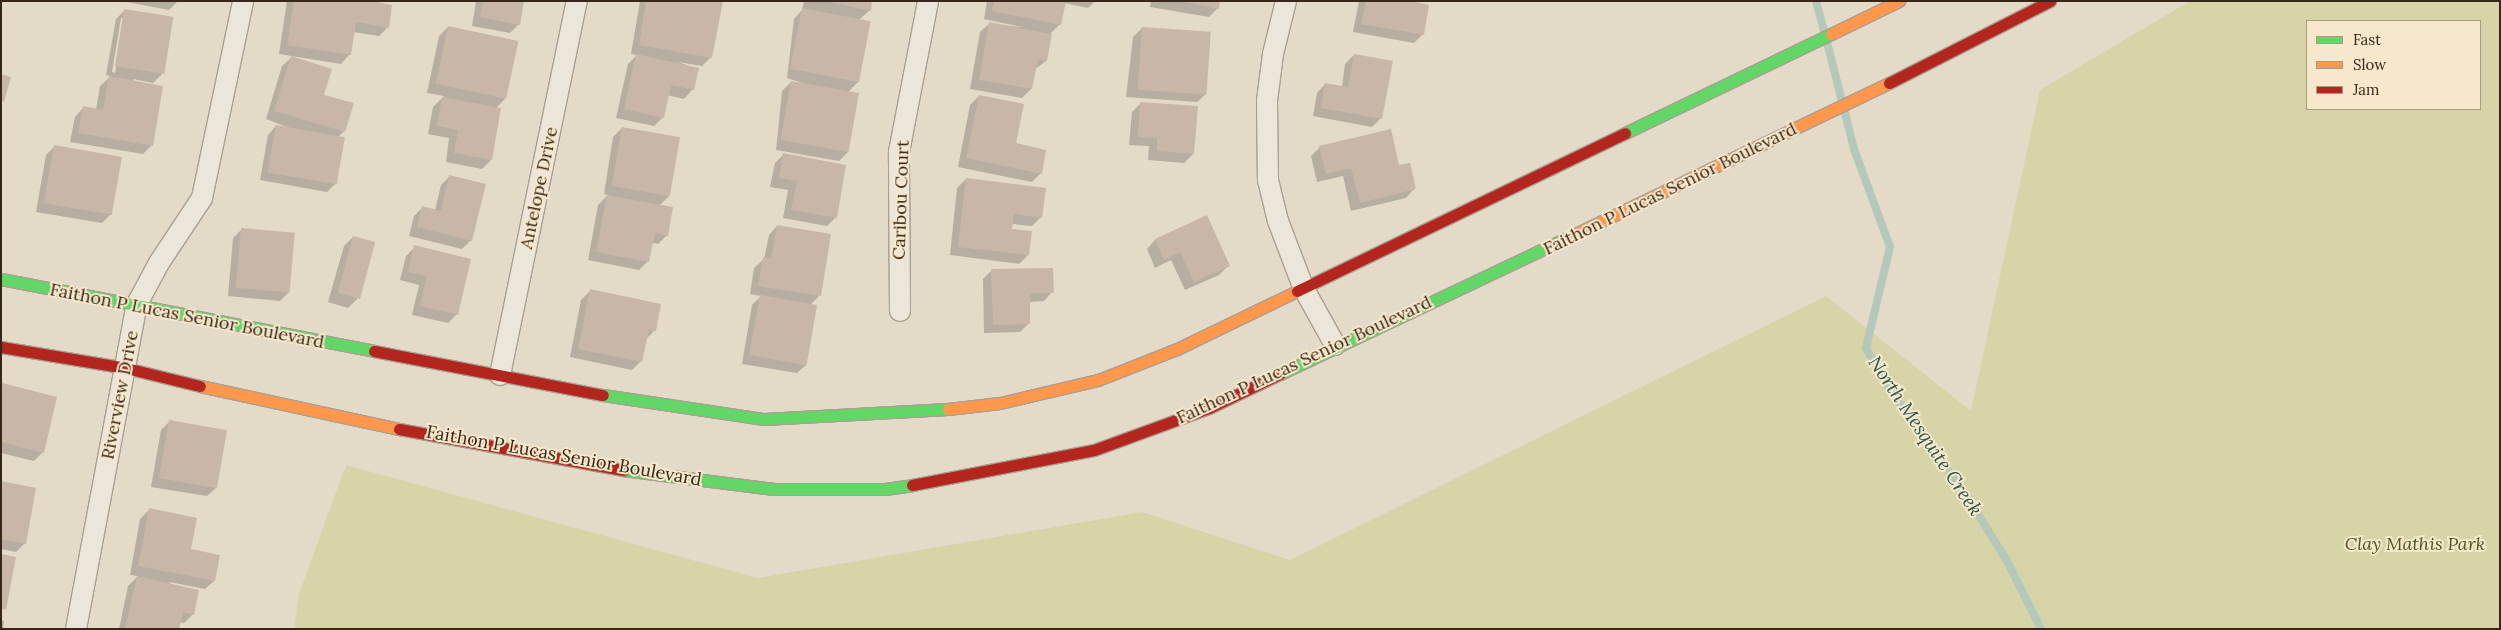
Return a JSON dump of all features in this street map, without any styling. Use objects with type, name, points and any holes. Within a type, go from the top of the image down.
[{"type":"main road","name":"Faithon P Lucas Senior Boulevard","points":[[1,279],[636,402],[764,418],[922,412],[1000,403],[1098,380],[1178,349],[1899,1]]},
{"type":"main road","name":"Faithon P Lucas Senior Boulevard","points":[[1,347],[126,368],[333,417],[660,477],[774,489],[885,489],[989,472],[1094,450],[1210,408],[1335,345],[1731,160],[2050,1]]},
{"type":"street","name":"Riverview Drive","points":[[76,629],[137,304],[159,263],[202,198],[243,1]]},
{"type":"street","name":"Antelope Drive","points":[[500,375],[577,1]]},
{"type":"street","name":"Caribou Court","points":[[900,311],[899,152],[928,1]]},
{"type":"street","points":[[1286,1],[1273,54],[1267,102],[1268,180],[1278,221],[1304,288],[1335,345]]},
{"type":"green space","name":"Clay Mathis Park","points":[[2190,1],[2500,1],[2500,629],[294,629],[299,594],[346,465],[758,578],[1142,512],[1290,560],[1826,296],[1971,411],[2040,90]]},
{"type":"building","points":[[294,1],[372,1],[392,5],[389,28],[356,22],[351,55],[287,45]]},
{"type":"building","points":[[483,1],[524,1],[520,25],[480,17]]},
{"type":"building","points":[[646,1],[723,1],[712,58],[639,45]]},
{"type":"building","points":[[825,1],[872,1],[871,11]]},
{"type":"building","points":[[994,1],[1066,1],[1061,25],[992,11]]},
{"type":"building","points":[[1180,1],[1220,1],[1219,9]]},
{"type":"building","points":[[1366,1],[1411,1],[1429,5],[1424,35],[1361,24]]},
{"type":"building","points":[[802,8],[871,21],[859,82],[790,69]]},
{"type":"building","points":[[124,9],[173,17],[164,74],[115,66]]},
{"type":"building","points":[[989,22],[1052,34],[1047,61],[1038,59],[1032,89],[979,80]]},
{"type":"building","points":[[448,26],[518,41],[506,99],[436,84]]},
{"type":"building","points":[[1142,27],[1211,32],[1206,95],[1138,90]]},
{"type":"building","points":[[636,54],[699,68],[694,90],[671,85],[664,118],[624,109]]},
{"type":"building","points":[[1354,54],[1393,61],[1382,119],[1321,108],[1325,83],[1348,87]]},
{"type":"building","points":[[291,56],[332,69],[324,95],[354,103],[345,132],[274,111]]},
{"type":"building","points":[[1,74],[11,77],[4,102],[1,101]]},
{"type":"building","points":[[109,76],[163,86],[153,146],[78,133],[83,106],[103,110]]},
{"type":"building","points":[[791,81],[859,93],[849,152],[781,140]]},
{"type":"building","points":[[979,95],[1024,104],[1016,143],[1046,150],[1042,174],[966,158]]},
{"type":"building","points":[[442,97],[501,108],[492,160],[454,153],[458,130],[437,126]]},
{"type":"building","points":[[1140,102],[1198,106],[1194,154],[1157,151],[1157,138],[1138,137]]},
{"type":"building","points":[[276,125],[345,137],[337,184],[268,172]]},
{"type":"building","points":[[622,127],[680,137],[670,196],[612,186]]},
{"type":"building","points":[[1391,129],[1399,165],[1410,163],[1416,189],[1360,203],[1351,168],[1326,174],[1319,146]]},
{"type":"building","points":[[54,145],[122,157],[112,215],[44,203]]},
{"type":"building","points":[[783,153],[846,165],[837,218],[791,210],[797,181],[779,178]]},
{"type":"building","points":[[449,175],[486,184],[472,241],[417,227],[422,206],[441,211]]},
{"type":"building","points":[[966,178],[1046,188],[1042,218],[1014,214],[1012,229],[1032,231],[1029,255],[958,247]]},
{"type":"building","points":[[607,195],[673,207],[668,236],[655,233],[649,262],[596,252]]},
{"type":"building","points":[[1207,215],[1230,266],[1194,282],[1180,252],[1164,260],[1155,239]]},
{"type":"building","points":[[777,225],[831,234],[821,296],[758,286],[763,257],[771,259]]},
{"type":"building","points":[[241,228],[295,233],[290,292],[236,288]]},
{"type":"building","points":[[353,236],[375,242],[360,299],[338,293]]},
{"type":"building","points":[[414,245],[471,259],[458,315],[420,306],[427,276],[408,272]]},
{"type":"building","points":[[1053,268],[1054,293],[1030,293],[1030,324],[993,325],[991,269]]},
{"type":"building","points":[[590,289],[661,304],[656,331],[649,330],[642,362],[578,349]]},
{"type":"building","points":[[760,295],[817,305],[807,365],[749,355]]},
{"type":"building","points":[[2,383],[57,397],[44,453],[1,442]]},
{"type":"building","points":[[169,420],[227,430],[217,488],[159,478]]},
{"type":"building","points":[[1,481],[36,488],[26,544],[1,539]]},
{"type":"building","points":[[149,508],[197,518],[191,549],[220,555],[215,581],[138,566]]},
{"type":"building","points":[[1,554],[16,557],[6,610],[1,609]]},
{"type":"building","points":[[137,576],[199,590],[194,615],[183,612],[179,629],[125,629]]},
{"type":"waterway","name":"North Mesquite Creek","points":[[1816,1],[1824,31]]},
{"type":"waterway","name":"North Mesquite Creek","points":[[1827,42],[1854,149],[1890,247],[1866,348],[1890,390],[1968,498],[2007,561],[2041,629]]},
{"type":"traffic: fast","points":[[1625,133],[1831,34]]},
{"type":"traffic: fast","points":[[1280,374],[1569,237]]},
{"type":"traffic: fast","points":[[1,279],[374,351]]},
{"type":"traffic: fast","points":[[603,395],[764,419],[948,409]]},
{"type":"traffic: fast","points":[[623,470],[774,489],[885,489],[912,485]]},
{"type":"traffic: slow","points":[[1831,34],[1899,1]]},
{"type":"traffic: slow","points":[[1569,237],[1889,83]]},
{"type":"traffic: slow","points":[[948,409],[1000,403],[1098,380],[1177,349],[1297,291]]},
{"type":"traffic: slow","points":[[200,386],[399,429]]},
{"type":"traffic: jam","points":[[1889,83],[2050,1]]},
{"type":"traffic: jam","points":[[1297,291],[1625,133]]},
{"type":"traffic: jam","points":[[1,347],[126,368],[200,386]]},
{"type":"traffic: jam","points":[[374,351],[603,395]]},
{"type":"traffic: jam","points":[[912,485],[1094,450],[1209,408],[1280,374]]},
{"type":"traffic: jam","points":[[399,429],[623,470]]}]
